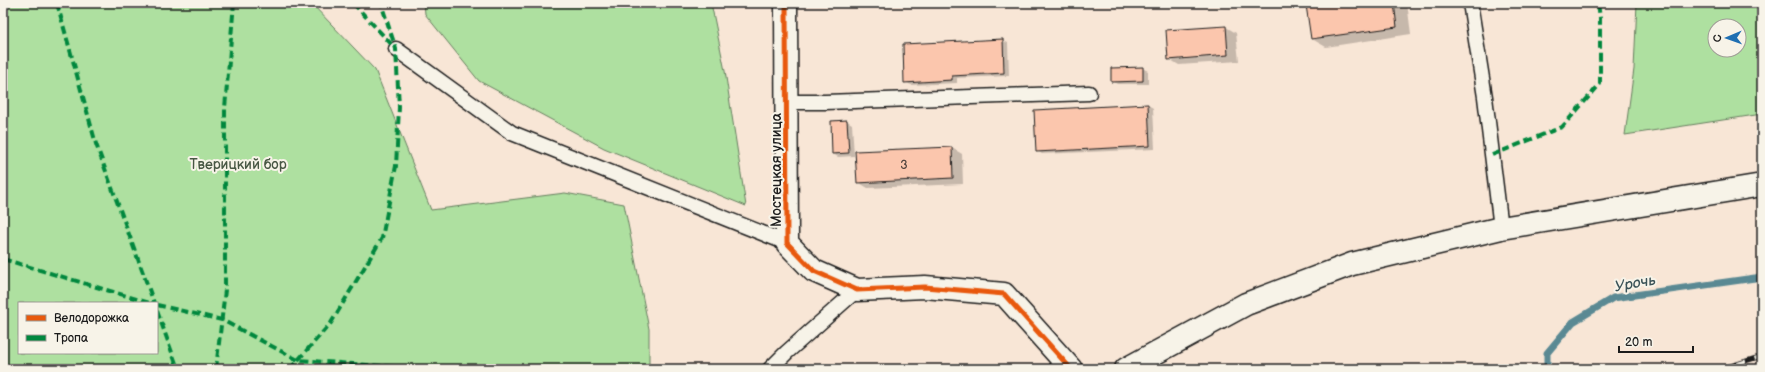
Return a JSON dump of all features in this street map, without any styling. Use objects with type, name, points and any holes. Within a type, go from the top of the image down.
[{"type":"main road","name":"Мостецкая улица","points":[[786,3],[788,102],[787,243],[814,271],[857,290],[925,287],[1004,294],[1071,369]]},
{"type":"main road","points":[[1126,369],[1246,304],[1352,264],[1501,228],[1762,185]]},
{"type":"lane","points":[[1470,3],[1485,97],[1501,228]]},
{"type":"lane","points":[[396,49],[512,132],[787,243]]},
{"type":"lane","points":[[788,102],[833,102],[1089,93]]},
{"type":"lane","points":[[770,369],[857,290]]},
{"type":"green space","name":"Тверицкий бор","points":[[3,3],[311,3],[375,70],[431,210],[565,193],[624,204],[649,329],[649,369],[3,369]]},
{"type":"green space","points":[[424,3],[711,3],[725,71],[746,206],[604,148],[479,81],[425,14]]},
{"type":"green space","points":[[1637,3],[1762,3],[1762,114],[1625,135],[1634,69]]},
{"type":"building","points":[[1322,3],[1394,3],[1397,27],[1311,39],[1306,5]]},
{"type":"building","points":[[1226,26],[1228,55],[1168,60],[1166,30]]},
{"type":"building","points":[[1003,39],[1004,73],[952,76],[952,80],[904,83],[903,44]]},
{"type":"building","points":[[1143,67],[1143,81],[1111,82],[1111,68]]},
{"type":"building","points":[[1148,104],[1150,146],[1036,152],[1034,110]]},
{"type":"building","points":[[847,120],[849,153],[832,154],[831,121]]},
{"type":"building","points":[[952,147],[953,178],[857,183],[855,151]]},
{"type":"waterway","name":"Урочь","points":[[1547,369],[1547,353],[1573,322],[1613,298],[1762,277]]},
{"type":"railway","points":[[1720,369],[1762,356]]},
{"type":"marked path","points":[[57,3],[96,144],[154,302]]},
{"type":"marked path","points":[[216,369],[225,290],[225,108],[234,3]]},
{"type":"marked path","points":[[353,3],[393,46]]},
{"type":"marked path","points":[[290,369],[331,323],[382,238],[396,166],[399,107],[396,49],[381,3]]},
{"type":"marked path","points":[[1492,155],[1562,127],[1600,84],[1600,18],[1598,3]]},
{"type":"marked path","points":[[3,259],[147,302]]},
{"type":"marked path","points":[[158,305],[222,320],[298,360],[422,369]]},
{"type":"marked path","points":[[158,314],[178,369]]},
{"type":"cycle path","points":[[786,3],[787,243],[814,271],[857,290],[925,287],[1004,294],[1071,369]]}]
